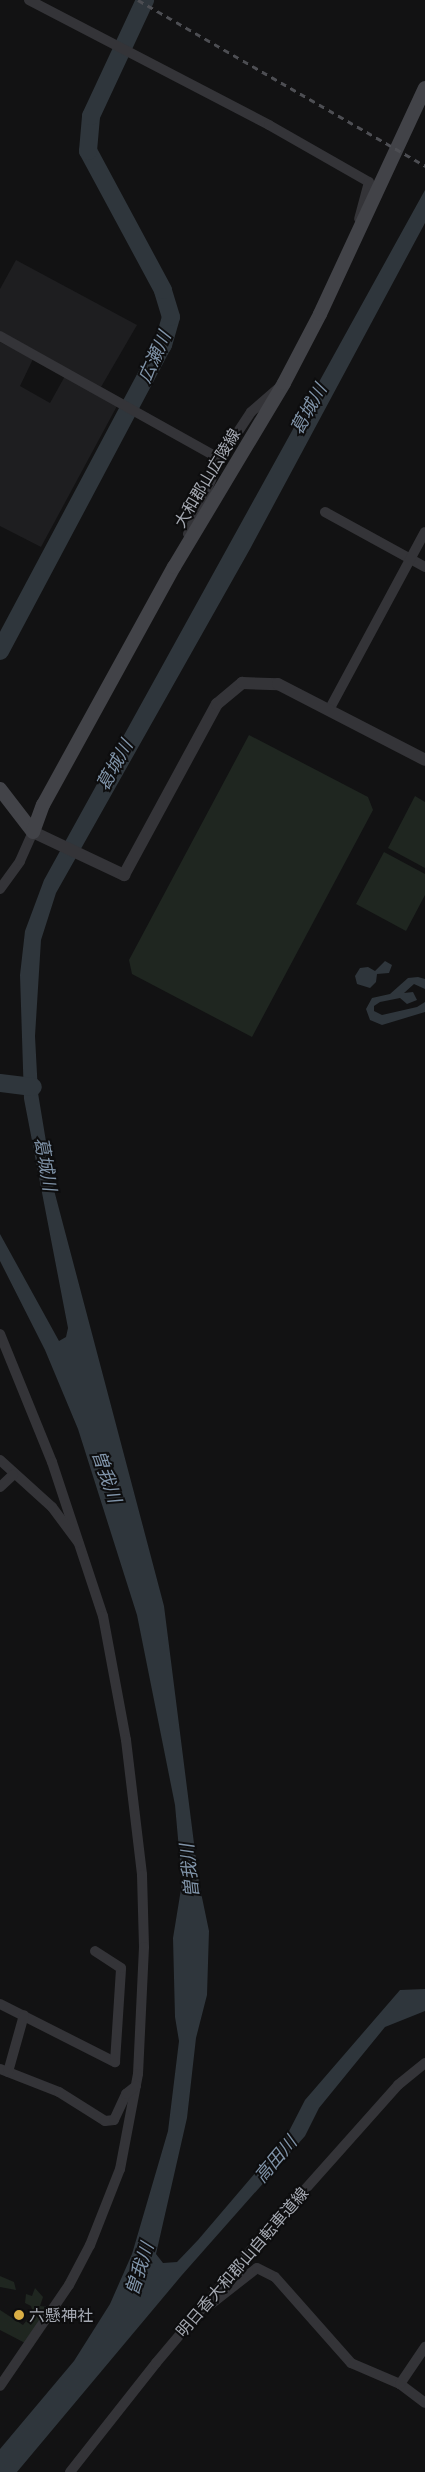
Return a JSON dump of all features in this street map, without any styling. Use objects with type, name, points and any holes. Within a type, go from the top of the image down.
[{"type":"main road","name":"大和郡山広陵線","points":[[38,834],[43,805],[174,567],[284,383],[351,249],[425,88]]},
{"type":"main road","points":[[0,789],[38,834]]},
{"type":"street","points":[[29,0],[112,42],[369,182],[351,249]]},
{"type":"street","points":[[0,336],[220,459]]},
{"type":"street","points":[[174,567],[220,459],[250,412],[284,383]]},
{"type":"street","points":[[325,512],[425,567]]},
{"type":"street","points":[[329,710],[425,532]]},
{"type":"street","points":[[0,889],[38,834],[124,875],[217,704],[242,683],[278,684],[425,760]]},
{"type":"street","points":[[0,1334],[52,1462],[103,1616],[116,1674],[138,1836],[144,1947],[143,2010],[136,2086],[120,2169],[90,2245],[69,2285],[0,2386]]},
{"type":"street","points":[[0,1460],[13,1475],[52,1507],[79,1543]]},
{"type":"street","points":[[0,1487],[13,1475]]},
{"type":"street","points":[[0,2004],[115,2062],[121,1968],[95,1951]]},
{"type":"street","points":[[24,2015],[4,2070],[59,2092],[105,2121],[114,2120],[126,2094],[136,2086]]},
{"type":"street","name":"明日香大和郡山自転車道線","points":[[70,2472],[196,2315],[398,2085],[425,2063]]},
{"type":"street","points":[[196,2315],[257,2268],[275,2277],[351,2363],[400,2384],[425,2404]]},
{"type":"street","points":[[400,2384],[425,2347]]},
{"type":"shaded area","points":[[16,260],[137,325],[101,387],[0,331],[0,289]]},
{"type":"shaded area","points":[[0,342],[33,359],[20,386],[50,403],[65,376],[117,406],[41,547],[0,526]]},
{"type":"shaded area","points":[[249,735],[368,797],[373,810],[252,1037],[132,974],[129,960]]},
{"type":"shaded area","points":[[415,796],[425,802],[425,868],[388,848]]},
{"type":"shaded area","points":[[384,852],[425,874],[425,895],[406,931],[356,904]]},
{"type":"shaded area","points":[[0,2276],[14,2282],[16,2290],[0,2287]]},
{"type":"shaded area","points":[[35,2288],[43,2297],[40,2306],[48,2307],[25,2343],[0,2330],[0,2310],[23,2325],[27,2320],[32,2322],[34,2315],[31,2306],[25,2303],[26,2294],[32,2296]]},
{"type":"water","points":[[425,190],[425,223],[250,549],[56,893],[41,940],[35,1036],[38,1093],[54,1190],[164,1606],[199,1883],[209,1931],[207,1995],[196,2038],[187,2118],[156,2254],[163,2263],[177,2262],[198,2240],[286,2137],[305,2100],[400,1990],[425,1989],[425,2011],[385,2027],[319,2108],[305,2136],[182,2275],[17,2472],[0,2472],[0,2449],[74,2361],[110,2304],[132,2254],[168,2131],[179,2041],[175,2017],[173,1938],[182,1883],[175,1805],[137,1615],[78,1429],[45,1350],[0,1261],[0,1234],[59,1341],[66,1337],[68,1328],[24,1099],[20,975],[25,931],[44,880]]},
{"type":"water","points":[[385,961],[392,965],[389,973],[377,974],[376,982],[370,988],[357,984],[355,976],[360,968],[368,967],[375,971]]},
{"type":"water","points":[[418,977],[425,979],[425,989],[414,984],[404,993],[413,992],[417,1000],[407,1004],[400,998],[380,1002],[374,1006],[374,1011],[382,1015],[417,1007],[425,1002],[425,1012],[382,1025],[370,1020],[366,1009],[372,998],[390,994],[408,978]]},
{"type":"waterway","name":"広瀬川","points":[[0,651],[163,345],[171,317],[163,290],[88,151],[91,116],[145,0]]},
{"type":"waterway","name":"広瀬川","points":[[0,1083],[33,1087]]},
{"type":"railway","points":[[138,0],[425,166]]},
{"type":"place","name":"六懸神社","points":[[19,2315]]},
{"type":"water label","name":"葛城川","points":[[308,409]]},
{"type":"water label","name":"葛城川","points":[[114,765]]},
{"type":"water label","name":"葛城川","points":[[46,1164]]},
{"type":"water label","name":"曽我川","points":[[107,1476]]},
{"type":"water label","name":"曽我川","points":[[189,1871]]},
{"type":"water label","name":"高田川","points":[[275,2159]]},
{"type":"water label","name":"曽我川","points":[[139,2269]]}]
